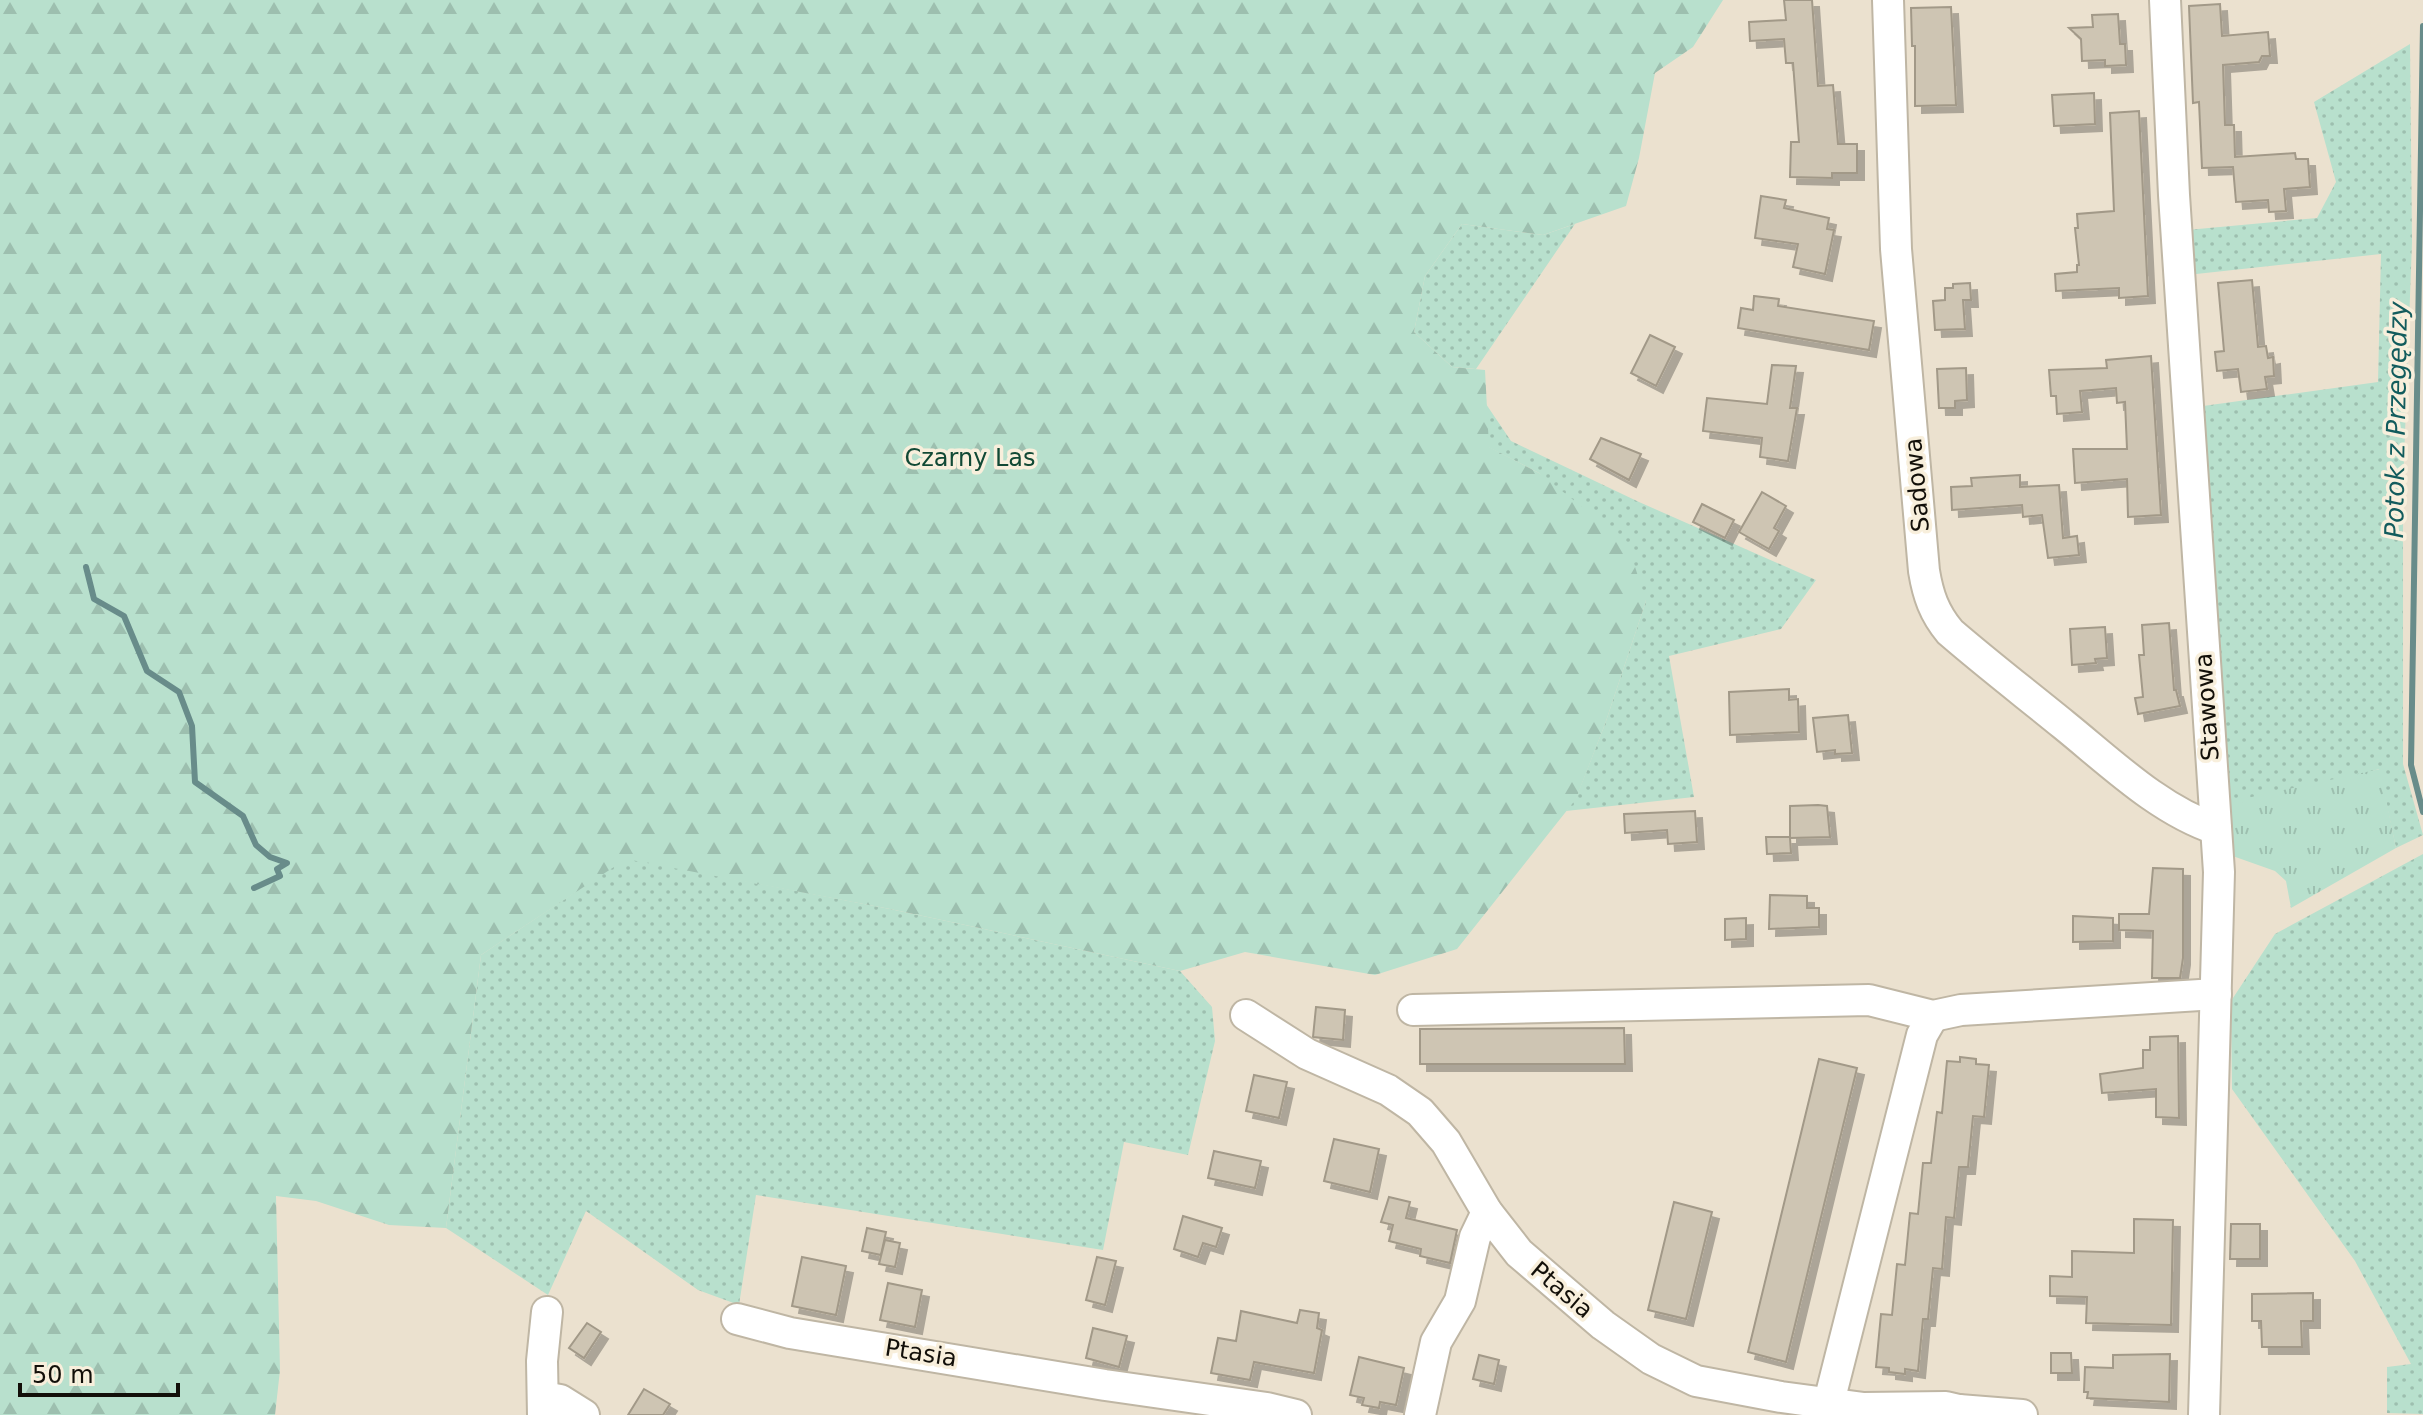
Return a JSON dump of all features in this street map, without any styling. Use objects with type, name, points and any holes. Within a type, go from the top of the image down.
[{"type":"street","name":"Sadowa","points":[[1888,0],[1896,249],[1924,571],[1929,598],[1941,622],[1950,632],[2089,746],[2160,800],[2198,823],[2216,829]]},
{"type":"street","name":"Stawowa","points":[[2165,0],[2174,195],[2219,872],[2204,1415]]},
{"type":"street","points":[[1413,1010],[1869,1000],[1933,1016],[1961,1010],[2216,994]]},
{"type":"street","name":"Ptasia","points":[[1246,1015],[1307,1054],[1388,1090],[1420,1112],[1457,1158],[1487,1212],[1533,1267],[1603,1325],[1651,1359],[1696,1381],[1752,1393],[1864,1408],[1946,1407],[1959,1412],[2022,1415]]},
{"type":"street","points":[[1829,1402],[1922,1035],[1933,1016]]},
{"type":"street","points":[[1420,1415],[1436,1342],[1460,1301],[1475,1237],[1487,1212]]},
{"type":"street","points":[[547,1312],[542,1361],[543,1406],[560,1400],[584,1415]]},
{"type":"street","name":"Ptasia","points":[[737,1319],[790,1333],[1296,1415]]},
{"type":"green space","name":"Czarny Las","points":[[0,0],[1723,0],[1693,47],[1655,73],[1639,158],[1626,206],[1543,235],[1462,224],[1425,276],[1414,332],[1452,367],[1485,370],[1489,447],[1539,473],[1627,542],[1646,601],[1576,799],[1457,949],[1375,975],[1245,952],[1180,971],[890,909],[626,859],[481,955],[446,1228],[389,1225],[316,1201],[276,1196],[280,1370],[275,1415],[0,1415]]},
{"type":"green space","points":[[2410,44],[2412,242],[2403,487],[2403,764],[2423,835],[2396,848],[2379,769],[2225,818],[2196,407],[2378,382],[2381,254],[2187,275],[2187,230],[2317,218],[2336,182],[2314,102]]},
{"type":"green space","points":[[1462,224],[1543,235],[1575,224],[1476,369],[1452,367],[1414,332],[1425,276]]},
{"type":"green space","points":[[1486,404],[1511,441],[1639,502],[1816,580],[1781,629],[1669,656],[1694,797],[1566,811],[1576,798],[1605,724],[1646,601],[1539,473],[1488,447]]},
{"type":"green space","points":[[2380,769],[2396,848],[2291,908],[2286,881],[2275,871],[2227,854],[2225,818],[2247,798]]},
{"type":"green space","points":[[2423,854],[2423,1414],[2387,1413],[2387,1367],[2411,1364],[2355,1261],[2232,1089],[2231,1001],[2275,934]]},
{"type":"green space","points":[[626,858],[890,909],[1180,971],[1212,1007],[1215,1041],[1188,1155],[1124,1142],[1103,1250],[756,1195],[739,1305],[698,1290],[586,1211],[548,1295],[446,1228],[481,955]]},
{"type":"building","points":[[1784,0],[1812,0],[1818,86],[1833,85],[1838,144],[1857,144],[1857,173],[1832,173],[1832,178],[1790,177],[1791,142],[1799,142],[1793,63],[1786,63],[1784,39],[1750,41],[1749,22],[1786,20]]},
{"type":"building","points":[[2220,4],[2222,36],[2268,32],[2270,56],[2262,56],[2259,62],[2223,65],[2225,125],[2234,125],[2235,157],[2295,153],[2296,159],[2308,159],[2310,187],[2284,189],[2286,211],[2269,212],[2268,200],[2236,202],[2233,167],[2202,168],[2199,102],[2193,103],[2189,6]]},
{"type":"building","points":[[1951,7],[1956,105],[1915,106],[1915,46],[1912,46],[1911,8]]},
{"type":"building","points":[[2118,14],[2120,44],[2125,44],[2126,65],[2105,66],[2105,60],[2082,61],[2081,39],[2069,28],[2093,27],[2092,15]]},
{"type":"building","points":[[2094,93],[2095,124],[2054,126],[2052,95]]},
{"type":"building","points":[[2139,111],[2148,296],[2119,298],[2119,288],[2056,291],[2055,274],[2077,272],[2079,265],[2075,228],[2078,228],[2077,214],[2114,211],[2110,113]]},
{"type":"building","points":[[1761,196],[1786,200],[1784,208],[1829,218],[1827,229],[1834,230],[1825,274],[1793,267],[1798,244],[1755,238]]},
{"type":"building","points":[[2252,280],[2258,347],[2266,346],[2268,358],[2273,357],[2274,376],[2265,377],[2267,389],[2241,392],[2238,369],[2217,371],[2215,352],[2224,351],[2218,283]]},
{"type":"building","points":[[1970,283],[1971,300],[1963,300],[1965,329],[1935,330],[1933,301],[1945,300],[1945,288],[1953,288],[1953,284]]},
{"type":"building","points":[[1754,296],[1779,299],[1778,306],[1874,321],[1869,350],[1738,328],[1741,308],[1753,310]]},
{"type":"building","points":[[1650,335],[1675,347],[1656,386],[1631,373]]},
{"type":"building","points":[[2151,356],[2161,515],[2128,517],[2127,479],[2075,483],[2073,449],[2127,449],[2125,402],[2117,403],[2116,388],[2080,391],[2082,412],[2057,414],[2056,396],[2051,396],[2049,370],[2107,368],[2106,360]]},
{"type":"building","points":[[1772,365],[1796,366],[1790,408],[1797,408],[1788,461],[1760,457],[1762,438],[1703,431],[1707,398],[1767,404]]},
{"type":"building","points":[[1966,368],[1967,400],[1955,401],[1955,408],[1939,408],[1937,369]]},
{"type":"building","points":[[1601,438],[1641,454],[1629,480],[1590,459]]},
{"type":"building","points":[[2020,475],[2020,487],[2059,485],[2063,538],[2077,536],[2079,555],[2048,558],[2042,515],[2023,517],[2022,505],[1952,510],[1951,487],[1972,486],[1971,478]]},
{"type":"building","points":[[1762,492],[1786,506],[1774,528],[1779,531],[1769,549],[1739,532]]},
{"type":"building","points":[[1702,504],[1734,520],[1725,538],[1693,522]]},
{"type":"building","points":[[2169,623],[2174,690],[2180,706],[2138,714],[2135,698],[2143,697],[2139,655],[2144,655],[2142,625]]},
{"type":"building","points":[[2105,627],[2107,658],[2095,659],[2096,663],[2072,665],[2070,629]]},
{"type":"building","points":[[1789,689],[1789,700],[1798,699],[1799,732],[1730,735],[1729,692]]},
{"type":"building","points":[[1848,715],[1852,753],[1835,754],[1835,750],[1817,752],[1813,718]]},
{"type":"building","points":[[1790,806],[1827,806],[1830,837],[1790,838],[1791,853],[1767,854],[1766,837],[1790,837]]},
{"type":"building","points":[[1695,811],[1697,842],[1668,844],[1667,830],[1625,833],[1624,814]]},
{"type":"building","points":[[2153,868],[2183,869],[2183,958],[2180,978],[2152,978],[2153,931],[2119,930],[2119,914],[2149,914]]},
{"type":"building","points":[[1770,895],[1807,896],[1807,908],[1819,908],[1819,927],[1769,929]]},
{"type":"building","points":[[2073,916],[2113,918],[2113,941],[2073,942]]},
{"type":"building","points":[[1746,918],[1746,939],[1725,940],[1725,919]]},
{"type":"building","points":[[1316,1007],[1345,1010],[1343,1040],[1313,1037]]},
{"type":"building","points":[[1624,1028],[1625,1064],[1420,1064],[1420,1029]]},
{"type":"building","points":[[2178,1036],[2179,1118],[2156,1117],[2156,1089],[2102,1093],[2100,1074],[2143,1068],[2143,1050],[2150,1050],[2150,1037]]},
{"type":"building","points":[[1960,1057],[1976,1059],[1976,1064],[1989,1065],[1984,1117],[1973,1116],[1968,1167],[1959,1167],[1954,1218],[1946,1217],[1942,1269],[1933,1268],[1928,1319],[1923,1319],[1918,1371],[1905,1369],[1905,1374],[1889,1372],[1889,1368],[1876,1367],[1881,1314],[1892,1315],[1897,1264],[1905,1265],[1910,1213],[1918,1214],[1923,1163],[1931,1163],[1937,1112],[1942,1113],[1947,1061],[1960,1062]]},
{"type":"building","points":[[1819,1059],[1857,1068],[1786,1362],[1748,1352]]},
{"type":"building","points":[[1254,1075],[1287,1082],[1279,1118],[1246,1111]]},
{"type":"building","points":[[1334,1139],[1379,1149],[1370,1192],[1324,1181]]},
{"type":"building","points":[[1214,1151],[1261,1161],[1255,1188],[1208,1178]]},
{"type":"building","points":[[1389,1197],[1410,1202],[1406,1218],[1457,1230],[1450,1263],[1420,1256],[1421,1249],[1389,1241],[1393,1225],[1381,1222]]},
{"type":"building","points":[[1674,1202],[1712,1212],[1686,1319],[1648,1310]]},
{"type":"building","points":[[1183,1216],[1222,1228],[1216,1247],[1203,1243],[1198,1257],[1174,1249]]},
{"type":"building","points":[[2134,1219],[2173,1220],[2171,1325],[2086,1323],[2087,1297],[2050,1296],[2050,1276],[2072,1277],[2072,1251],[2134,1253]]},
{"type":"building","points":[[2231,1224],[2260,1224],[2260,1259],[2230,1259]]},
{"type":"building","points":[[867,1228],[886,1232],[881,1255],[862,1251]]},
{"type":"building","points":[[885,1240],[900,1243],[895,1267],[879,1264]]},
{"type":"building","points":[[802,1257],[846,1266],[836,1315],[792,1306]]},
{"type":"building","points":[[1097,1257],[1116,1261],[1105,1305],[1086,1300]]},
{"type":"building","points":[[888,1283],[922,1290],[915,1327],[880,1320]]},
{"type":"building","points":[[2313,1293],[2313,1321],[2301,1321],[2302,1347],[2262,1347],[2261,1321],[2252,1321],[2252,1294]]},
{"type":"building","points":[[1300,1310],[1319,1313],[1317,1328],[1322,1330],[1314,1373],[1254,1362],[1250,1380],[1211,1373],[1218,1338],[1236,1341],[1241,1311],[1297,1323]]},
{"type":"building","points":[[587,1323],[601,1332],[584,1358],[569,1348]]},
{"type":"building","points":[[1093,1328],[1127,1336],[1119,1367],[1086,1358]]},
{"type":"building","points":[[2051,1353],[2071,1353],[2072,1373],[2051,1373]]},
{"type":"building","points":[[2170,1354],[2169,1402],[2087,1398],[2088,1392],[2084,1392],[2085,1367],[2113,1368],[2113,1355]]},
{"type":"building","points":[[1479,1355],[1499,1360],[1494,1384],[1473,1379]]},
{"type":"building","points":[[1359,1357],[1404,1368],[1396,1405],[1380,1402],[1379,1408],[1362,1405],[1364,1398],[1350,1395]]},
{"type":"building","points":[[644,1389],[670,1404],[663,1415],[628,1415]]},
{"type":"waterway","name":"Potok z Przegędzy","points":[[2423,26],[2411,765],[2423,812]]},
{"type":"waterway","points":[[86,567],[94,599],[124,616],[147,671],[179,692],[192,726],[195,782],[243,816],[256,845],[270,857],[287,863],[277,869],[280,876],[254,888]]}]
